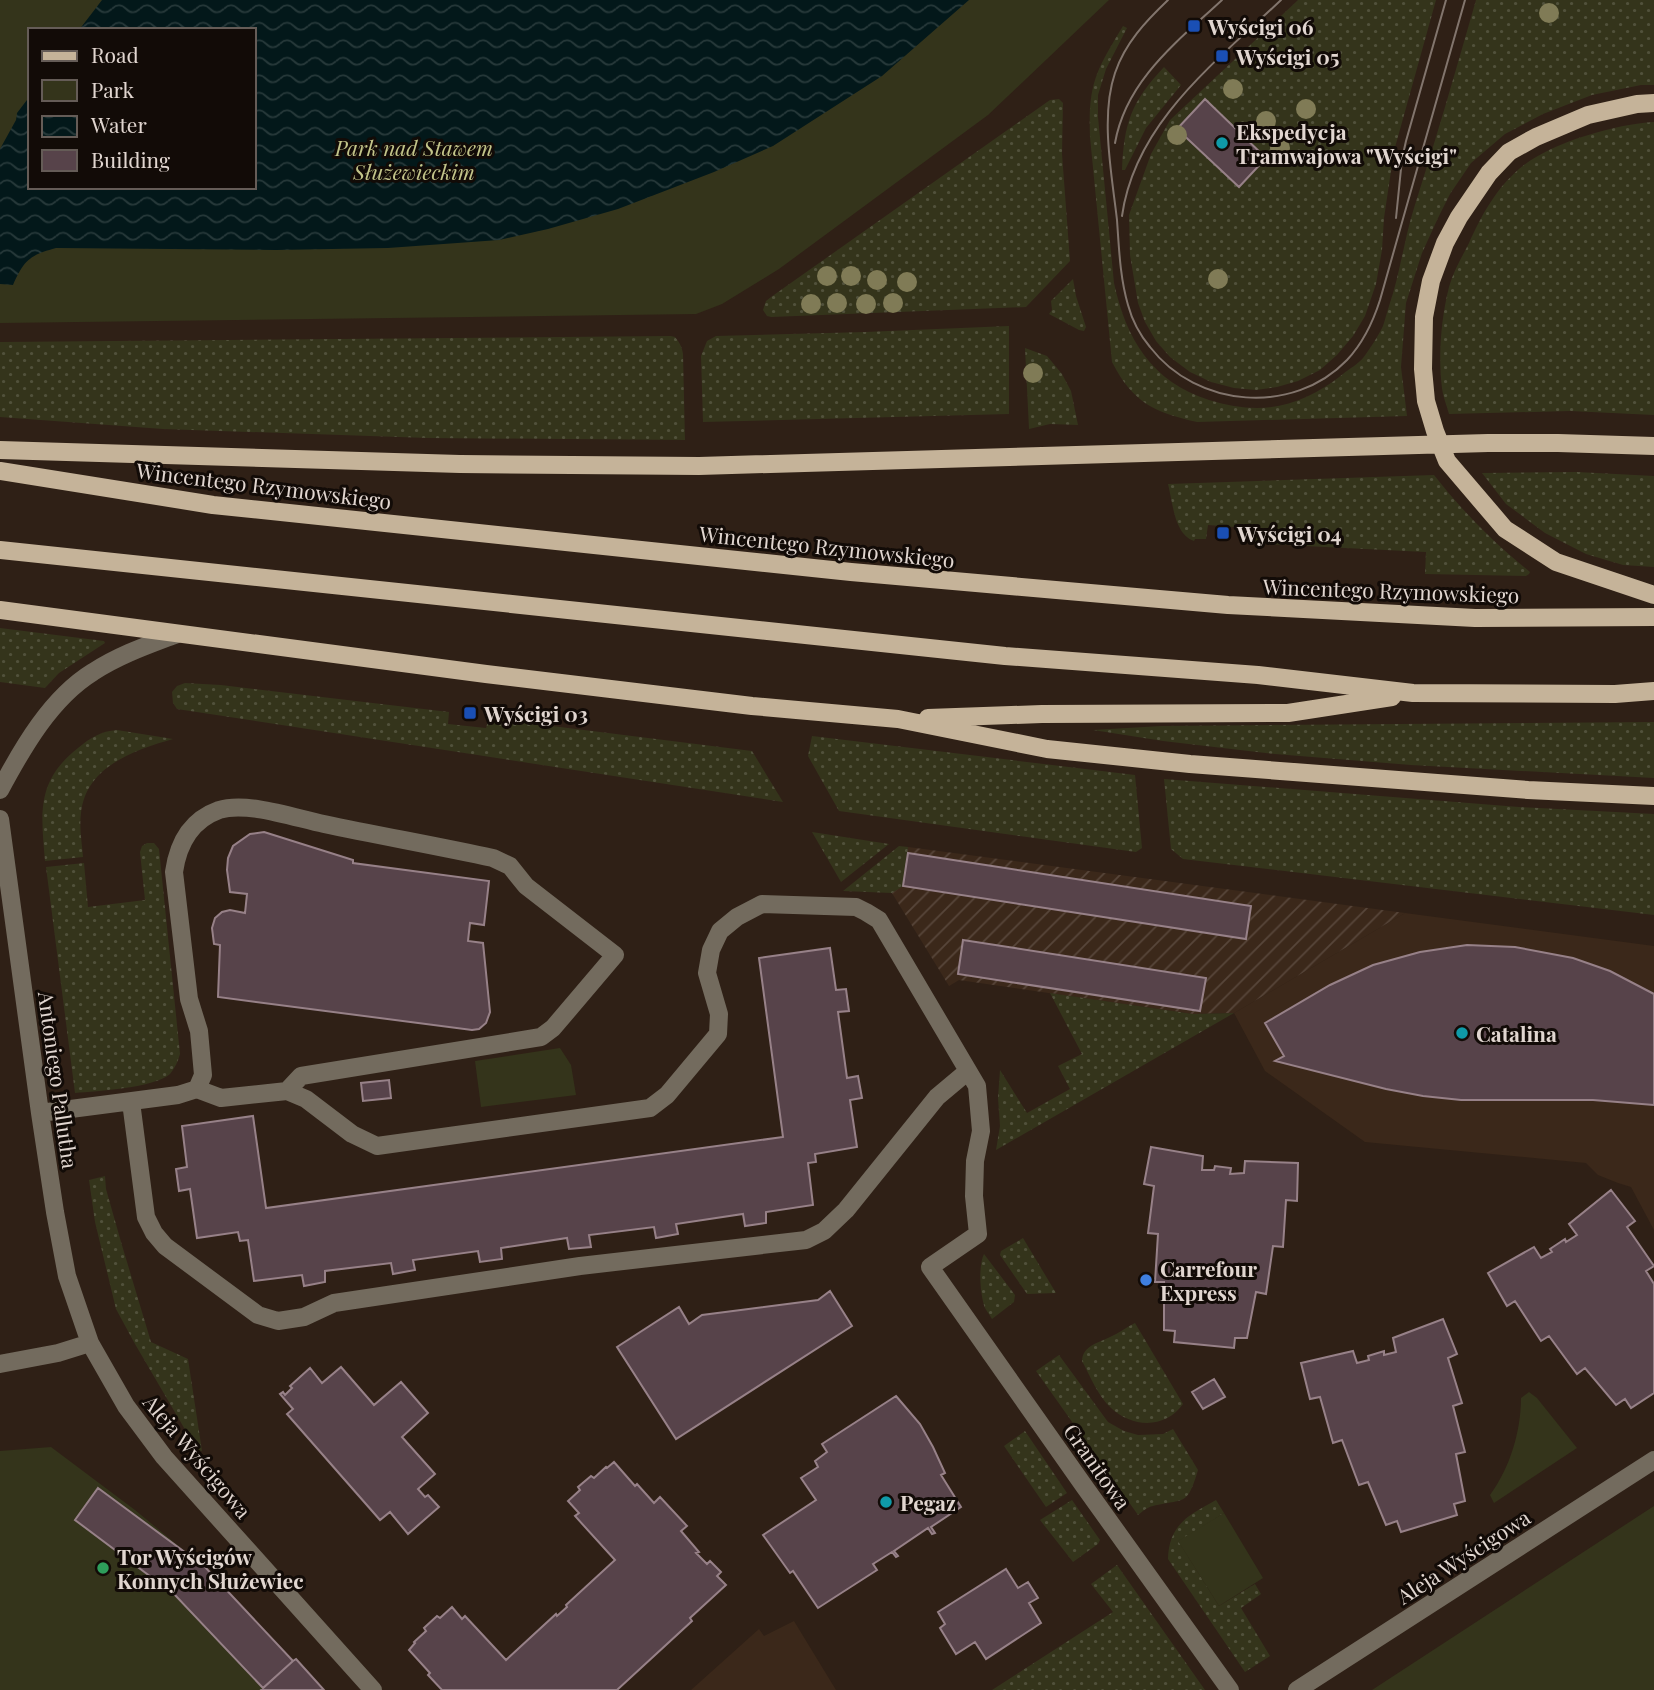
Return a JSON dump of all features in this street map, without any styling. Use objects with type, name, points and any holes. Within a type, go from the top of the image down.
[{"type":"main road","points":[[1654,103],[1588,115],[1536,136],[1509,152],[1489,173],[1459,217],[1431,281],[1424,317],[1423,369],[1426,401],[1447,461],[1506,529],[1556,562],[1654,595]]},
{"type":"main road","name":"Wincentego Rzymowskiego","points":[[0,450],[448,464],[699,466],[1488,443],[1654,446]]},
{"type":"main road","name":"Wincentego Rzymowskiego","points":[[0,471],[226,506],[838,571],[1228,606],[1475,618],[1654,617]]},
{"type":"main road","points":[[0,551],[1005,656],[1258,675],[1413,693],[1615,694],[1654,691]]},
{"type":"main road","points":[[0,610],[603,688],[752,706],[898,719],[1047,749],[1190,764],[1528,790],[1654,796]]},
{"type":"main road","points":[[898,719],[1042,714],[1288,713],[1413,693]]},
{"type":"street","points":[[0,790],[13,765],[42,723],[75,685],[113,660],[177,634]]},
{"type":"street","points":[[197,1089],[203,1075],[199,1031],[189,999],[174,872],[182,841],[192,828],[218,810],[250,807],[494,858],[510,866],[526,886],[615,954],[553,1028],[541,1037],[301,1076],[287,1091]]},
{"type":"street","name":"Antoniego Pallutha","points":[[0,819],[40,1114],[63,1258],[90,1343]]},
{"type":"street","points":[[40,1114],[178,1095],[197,1089],[221,1098],[287,1091],[306,1099],[352,1135],[377,1146],[650,1108],[667,1095],[718,1034],[719,1014],[707,973],[711,950],[720,931],[737,917],[762,904],[856,907],[879,920],[968,1071],[937,1097],[846,1210],[824,1231],[806,1240],[580,1266],[334,1303],[304,1317],[278,1321],[258,1315],[165,1246],[154,1233],[146,1217],[131,1102]]},
{"type":"street","name":"Granitowa","points":[[968,1071],[977,1086],[981,1131],[975,1161],[974,1196],[978,1234],[930,1267],[1230,1690]]},
{"type":"street","points":[[0,1364],[58,1353],[90,1343]]},
{"type":"street","name":"Aleja Wyścigowa","points":[[90,1343],[126,1406],[164,1457],[373,1690]]},
{"type":"street","name":"Aleja Wyścigowa","points":[[1297,1690],[1654,1460]]},
{"type":"shaded area","points":[[908,847],[1405,913],[1234,1013],[1193,1014],[959,980],[949,986],[892,893],[903,885]]},
{"type":"shaded area","points":[[1405,913],[1654,946],[1654,1230],[1631,1187],[1598,1175],[1586,1163],[1365,1142],[1265,1071],[1234,1013]]},
{"type":"shaded area","points":[[794,1621],[836,1690],[691,1690],[759,1629],[764,1636]]},
{"type":"green space","name":"Park nad Stawem Służewieckim","points":[[0,0],[1109,0],[988,115],[779,269],[722,304],[696,314],[0,323]]},
{"type":"green space","points":[[1298,0],[1436,0],[1394,151],[1382,250],[1376,284],[1365,316],[1353,336],[1320,370],[1298,381],[1277,387],[1256,390],[1234,388],[1211,382],[1190,372],[1170,357],[1156,341],[1138,303],[1130,255],[1129,215],[1151,154],[1170,120]]},
{"type":"green space","points":[[1476,0],[1654,0],[1654,85],[1592,95],[1543,114],[1505,134],[1471,163],[1438,218],[1422,253],[1406,303],[1401,367],[1407,416],[1197,422],[1146,404],[1128,387],[1112,362],[1090,137],[1092,90],[1100,67],[1123,26],[1127,28],[1106,69],[1098,95],[1114,283],[1119,303],[1134,340],[1157,370],[1172,382],[1209,400],[1228,405],[1263,408],[1295,401],[1327,386],[1361,360],[1381,330]]},
{"type":"green space","points":[[1164,67],[1181,85],[1146,128],[1125,170],[1122,170],[1131,114],[1144,91]]},
{"type":"green space","points":[[1059,99],[1063,103],[1062,154],[1070,261],[1026,307],[767,316],[763,310],[766,301],[771,297],[1050,100]]},
{"type":"green space","points":[[1654,122],[1654,415],[1570,411],[1449,414],[1440,363],[1446,299],[1455,270],[1492,201],[1506,182],[1524,165],[1552,149],[1604,130]]},
{"type":"green space","points":[[1073,279],[1086,327],[1084,331],[1049,314],[1052,310],[1051,301]]},
{"type":"green space","points":[[1009,326],[1009,414],[703,422],[701,356],[707,341],[716,336]]},
{"type":"green space","points":[[671,336],[678,341],[683,354],[685,440],[428,438],[163,429],[0,417],[0,342]]},
{"type":"green space","points":[[1025,348],[1047,356],[1062,374],[1071,391],[1078,425],[1050,424],[1029,429]]},
{"type":"green space","points":[[1577,472],[1654,476],[1654,567],[1623,565],[1586,554],[1545,533],[1506,504],[1482,473]]},
{"type":"green space","points":[[1434,475],[1491,538],[1530,572],[1529,574],[1425,574],[1426,552],[1247,543],[1247,528],[1208,525],[1206,539],[1194,541],[1182,532],[1178,525],[1168,484]]},
{"type":"green space","points":[[0,628],[105,643],[59,673],[45,688],[0,682]]},
{"type":"green space","points":[[185,683],[449,712],[448,724],[486,728],[489,718],[752,751],[783,802],[177,709],[173,703],[172,692]]},
{"type":"green space","points":[[1654,722],[1654,778],[1411,765],[1275,754],[1093,730],[1161,726]]},
{"type":"green space","points":[[117,730],[173,739],[129,755],[102,772],[92,783],[81,813],[83,857],[45,861],[44,799],[55,773],[64,760],[87,741],[101,733]]},
{"type":"green space","points":[[812,736],[1135,775],[1142,848],[1136,852],[839,811],[808,756]]},
{"type":"green space","points":[[1164,779],[1519,807],[1654,814],[1654,915],[1183,859],[1171,849]]},
{"type":"green space","points":[[812,832],[889,844],[841,882]]},
{"type":"green space","points":[[154,843],[159,849],[180,1054],[172,1072],[152,1083],[75,1093],[46,867],[84,863],[88,907],[145,900],[140,852],[142,846]]},
{"type":"green space","points":[[899,846],[908,847],[903,886],[892,893],[843,891]]},
{"type":"green space","points":[[1050,993],[1193,1014],[1234,1013],[996,1150],[1000,1126],[1000,1070],[1027,1113],[1070,1089],[1058,1066],[1082,1054]]},
{"type":"green space","points":[[560,1048],[571,1065],[576,1095],[481,1107],[475,1061]]},
{"type":"green space","points":[[105,1176],[106,1189],[151,1342],[188,1359],[202,1451],[197,1450],[116,1309],[95,1222],[89,1180]]},
{"type":"green space","points":[[1023,1238],[1056,1293],[1027,1294],[1000,1255],[1001,1251]]},
{"type":"green space","points":[[984,1254],[1015,1295],[1014,1302],[992,1319],[985,1308],[981,1288],[980,1273]]},
{"type":"green space","points":[[1135,1323],[1183,1404],[1176,1412],[1158,1422],[1139,1422],[1120,1415],[1111,1408],[1098,1392],[1082,1361],[1088,1348]]},
{"type":"green space","points":[[1059,1355],[1108,1422],[1138,1435],[1163,1434],[1173,1429],[1198,1470],[1187,1496],[1178,1501],[1151,1507],[1138,1515],[1036,1371]]},
{"type":"green space","points":[[1529,1392],[1537,1398],[1577,1448],[1494,1503],[1490,1495],[1509,1461],[1516,1436],[1521,1398]]},
{"type":"green space","points":[[1025,1431],[1067,1493],[1046,1507],[1004,1446]]},
{"type":"green space","name":"Tor Wyścigów Konnych Służewiec","points":[[51,1447],[135,1510],[204,1567],[292,1661],[296,1659],[324,1690],[0,1690],[0,1451]]},
{"type":"green space","points":[[1072,1500],[1100,1540],[1073,1562],[1040,1520]]},
{"type":"green space","points":[[1216,1500],[1224,1513],[1179,1542],[1219,1606],[1255,1584],[1261,1594],[1241,1608],[1270,1656],[1245,1672],[1168,1559],[1172,1537],[1182,1522]]},
{"type":"green space","points":[[1654,1506],[1654,1690],[1372,1690]]},
{"type":"green space","points":[[1224,1513],[1263,1578],[1219,1606],[1178,1541]]},
{"type":"green space","points":[[1117,1565],[1205,1690],[992,1690],[1113,1612],[1091,1584]]},
{"type":"water","points":[[102,0],[969,0],[882,76],[773,146],[618,209],[499,240],[388,248],[56,248],[29,260],[13,285],[0,284],[0,149],[17,113],[28,99],[28,189],[256,189],[256,28],[81,28]]},
{"type":"building","name":"Ekspedycja Tramwajowa \"Wyścigi\"","points":[[1205,99],[1266,158],[1239,187],[1177,129]]},
{"type":"building","points":[[264,832],[353,860],[353,863],[489,881],[484,925],[470,923],[468,941],[483,943],[490,1012],[486,1023],[479,1029],[472,1030],[218,997],[220,945],[214,944],[212,928],[215,918],[222,912],[230,910],[245,913],[247,894],[230,892],[228,858],[233,846],[250,834]]},
{"type":"building","points":[[908,853],[1251,906],[1246,939],[903,886]]},
{"type":"building","points":[[963,940],[1206,978],[1200,1011],[958,974]]},
{"type":"building","name":"Catalina","points":[[1467,945],[1515,947],[1573,958],[1610,971],[1654,994],[1654,1105],[1593,1100],[1461,1100],[1423,1096],[1275,1061],[1284,1056],[1265,1023],[1330,985],[1373,965],[1420,952]]},
{"type":"building","points":[[830,948],[836,990],[846,989],[849,1011],[838,1012],[847,1078],[858,1076],[862,1098],[850,1100],[857,1147],[815,1154],[816,1162],[808,1163],[813,1205],[766,1212],[766,1223],[745,1226],[743,1214],[676,1224],[678,1234],[656,1238],[654,1227],[589,1235],[591,1247],[569,1249],[567,1238],[501,1248],[502,1259],[480,1262],[478,1251],[413,1260],[415,1270],[393,1274],[391,1263],[325,1271],[325,1282],[304,1286],[302,1275],[254,1281],[248,1240],[240,1241],[238,1232],[197,1238],[190,1189],[179,1191],[176,1169],[187,1167],[182,1126],[253,1116],[266,1208],[783,1137],[759,958]]},
{"type":"building","points":[[389,1080],[391,1098],[363,1101],[361,1083]]},
{"type":"building","points":[[1151,1147],[1203,1156],[1202,1170],[1214,1170],[1215,1166],[1231,1168],[1230,1174],[1244,1173],[1245,1161],[1298,1163],[1297,1201],[1286,1200],[1283,1247],[1273,1246],[1266,1294],[1256,1292],[1247,1338],[1235,1338],[1234,1348],[1174,1342],[1175,1331],[1164,1330],[1164,1282],[1155,1282],[1158,1234],[1148,1233],[1154,1186],[1144,1184]]},
{"type":"building","points":[[1611,1190],[1635,1221],[1627,1227],[1654,1266],[1646,1271],[1654,1284],[1654,1393],[1631,1408],[1625,1399],[1616,1405],[1585,1368],[1577,1374],[1549,1336],[1541,1341],[1515,1301],[1507,1306],[1488,1273],[1534,1247],[1541,1258],[1552,1252],[1550,1249],[1577,1235],[1569,1224]]},
{"type":"building","points":[[830,1291],[852,1326],[676,1439],[617,1347],[679,1307],[689,1324],[702,1315],[818,1300]]},
{"type":"building","points":[[1443,1319],[1457,1354],[1448,1358],[1462,1403],[1453,1406],[1465,1452],[1456,1454],[1465,1501],[1454,1504],[1457,1515],[1401,1532],[1397,1521],[1386,1525],[1368,1482],[1359,1485],[1342,1440],[1333,1443],[1320,1397],[1310,1399],[1301,1363],[1353,1351],[1357,1363],[1369,1360],[1368,1356],[1384,1351],[1384,1355],[1396,1352],[1393,1338]]},
{"type":"building","points":[[341,1367],[374,1405],[401,1382],[428,1413],[402,1437],[435,1474],[418,1489],[439,1507],[408,1534],[390,1512],[380,1520],[287,1414],[293,1409],[280,1394],[283,1392],[285,1395],[292,1388],[290,1386],[310,1368],[322,1383]]},
{"type":"building","points":[[1214,1379],[1225,1397],[1203,1409],[1192,1392]]},
{"type":"building","name":"Pegaz","points":[[896,1396],[920,1424],[945,1473],[941,1475],[961,1507],[931,1527],[935,1533],[932,1534],[928,1528],[894,1551],[898,1556],[892,1552],[873,1564],[877,1570],[818,1608],[793,1571],[790,1573],[763,1535],[816,1500],[801,1478],[818,1467],[815,1461],[827,1452],[822,1444]]},
{"type":"building","points":[[614,1462],[654,1503],[660,1497],[687,1526],[681,1531],[699,1552],[696,1553],[707,1564],[710,1561],[721,1572],[717,1576],[726,1585],[690,1618],[692,1621],[617,1690],[442,1690],[409,1650],[426,1631],[424,1628],[437,1616],[440,1618],[452,1607],[462,1619],[465,1616],[506,1660],[567,1607],[566,1605],[615,1560],[575,1516],[579,1513],[568,1501],[580,1490],[578,1487]]},
{"type":"building","points":[[98,1488],[205,1567],[293,1661],[263,1688],[175,1595],[75,1520]]},
{"type":"building","points":[[1006,1569],[1018,1588],[1028,1582],[1038,1598],[1029,1603],[1041,1623],[986,1659],[975,1642],[956,1654],[940,1628],[945,1624],[938,1612]]},
{"type":"building","points":[[296,1659],[324,1690],[261,1690],[293,1661]]},
{"type":"tram line","points":[[1168,0],[1130,42],[1115,73],[1108,108],[1108,146],[1123,284],[1134,322],[1150,347],[1170,367],[1193,383],[1219,393],[1246,397],[1273,397],[1300,390],[1325,378],[1347,360],[1367,332],[1380,300],[1465,0]]},
{"type":"tram line","points":[[1115,143],[1121,120],[1142,81],[1156,63],[1222,0]]},
{"type":"tram line","points":[[1122,216],[1130,182],[1143,151],[1161,122],[1206,70],[1281,0]]},
{"type":"tram line","points":[[1396,218],[1406,141],[1446,0]]},
{"type":"place","name":"Wyścigi 06","points":[[1194,26]]},
{"type":"place","name":"Wyścigi 05","points":[[1222,56]]},
{"type":"place","name":"Ekspedycja Tramwajowa \"Wyścigi\"","points":[[1222,143]]},
{"type":"place","name":"Wyścigi 04","points":[[1223,533]]},
{"type":"place","name":"Wyścigi 03","points":[[470,713]]},
{"type":"place","name":"Catalina","points":[[1462,1033]]},
{"type":"place","name":"Carrefour Express","points":[[1146,1280]]},
{"type":"place","name":"Pegaz","points":[[886,1502]]},
{"type":"place","name":"Tor Wyścigów Konnych Służewiec","points":[[103,1568]]}]
